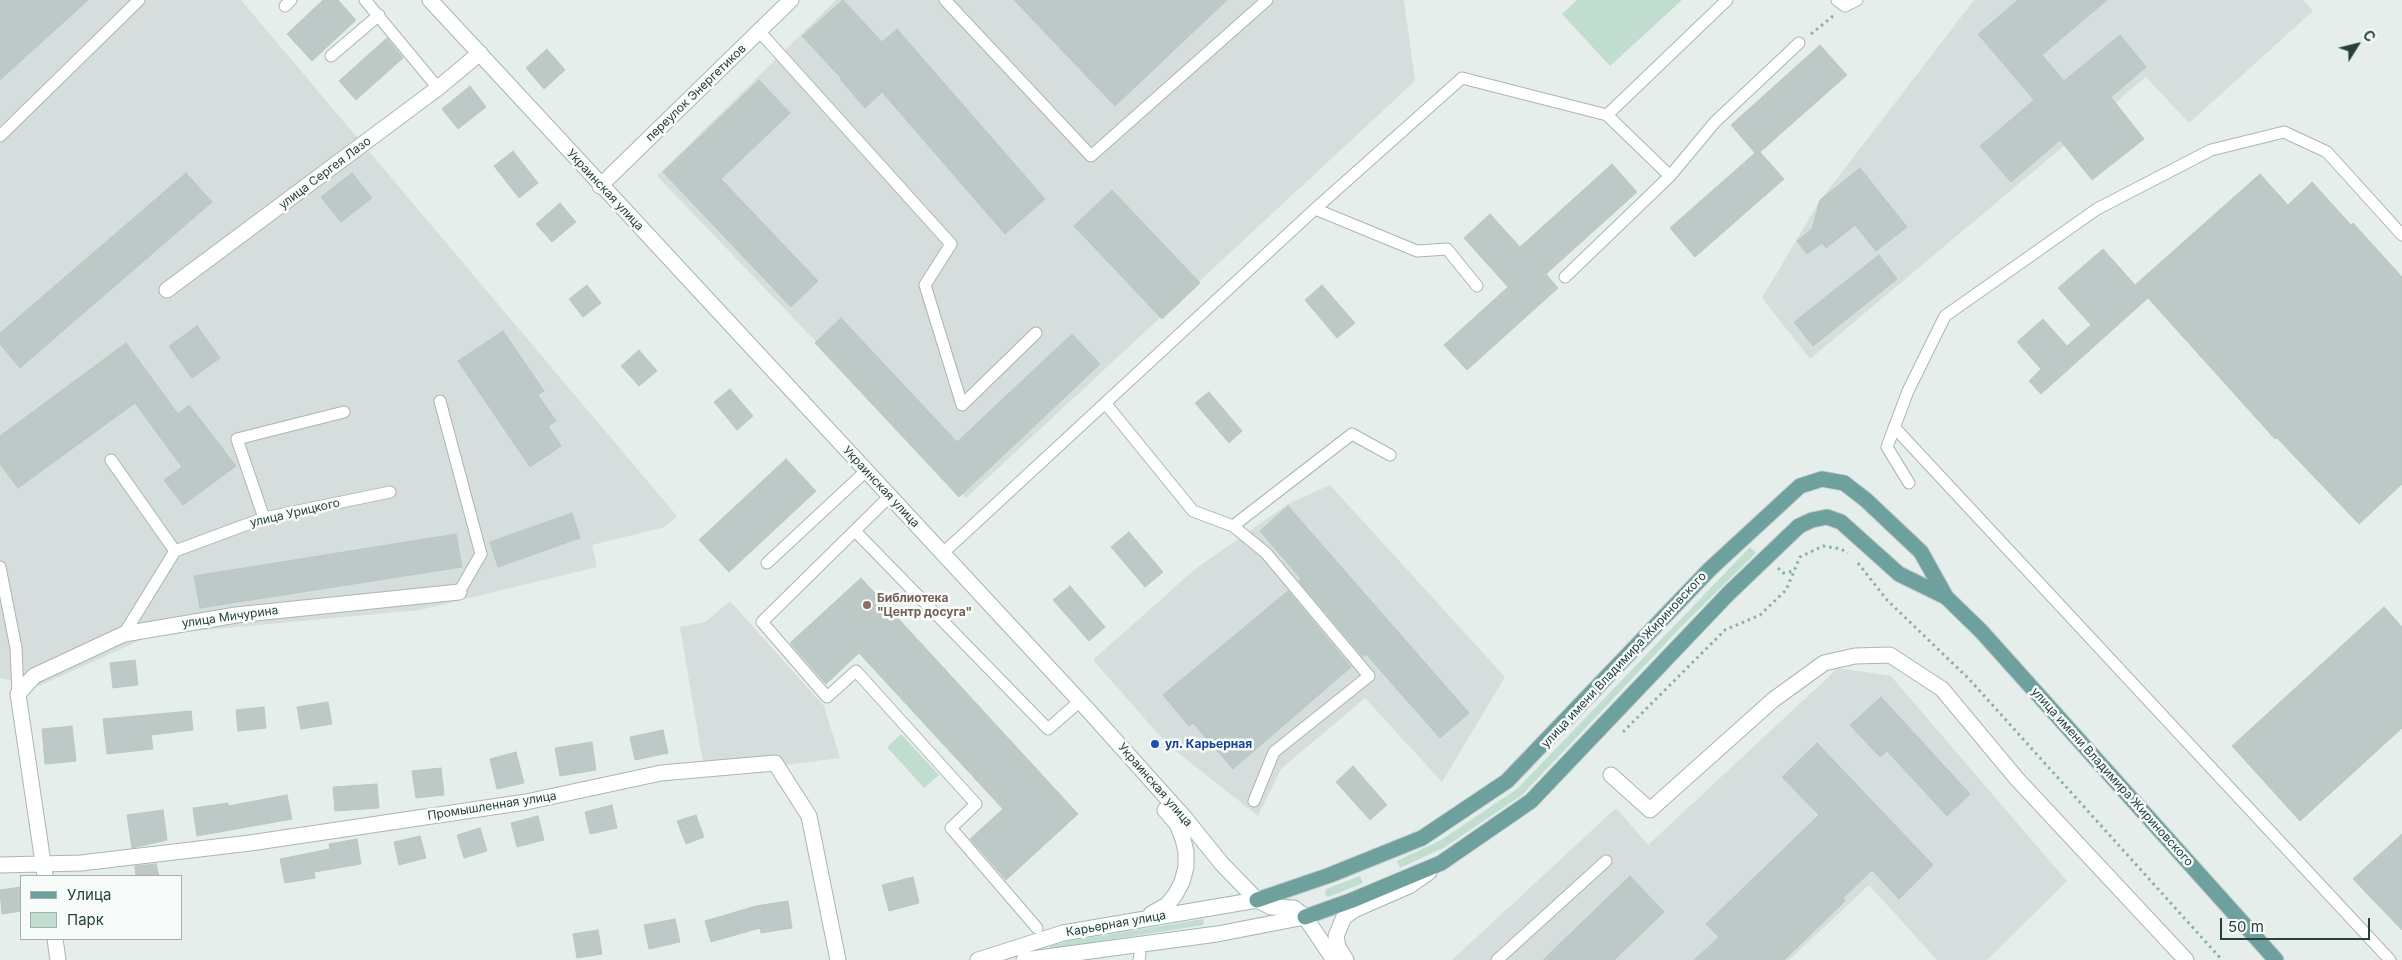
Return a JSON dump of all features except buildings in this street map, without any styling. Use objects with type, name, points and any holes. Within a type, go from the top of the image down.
[{"type":"main road","name":"улица имени Владимира Жириновского","points":[[1257,900],[1330,875],[1422,838],[1507,781],[1538,751],[1710,569],[1800,486],[1822,479],[1844,483],[1866,500],[1922,552],[1946,597],[1981,631],[2276,960]]},
{"type":"main road","name":"улица имени Владимира Жириновского","points":[[1305,917],[1350,901],[1442,863],[1531,801],[1728,594],[1799,526],[1812,520],[1827,517],[1841,522],[1899,574],[1946,597]]},
{"type":"street","name":"Украинская улица","points":[[430,0],[600,186],[1084,705],[1178,810],[1222,864],[1257,900],[1271,907],[1294,908],[1305,917]]},
{"type":"street","name":"переулок Энергетиков","points":[[600,186],[792,0]]},
{"type":"street","name":"улица Сергея Лазо","points":[[167,290],[438,88],[480,53]]},
{"type":"street","name":"улица Мичурина","points":[[18,694],[34,676],[124,634],[236,615],[459,592]]},
{"type":"street","points":[[1611,775],[1650,810],[1773,700],[1824,663],[1855,656],[1890,655],[1942,689],[2017,779],[2186,960]]},
{"type":"street","points":[[18,694],[44,870]]},
{"type":"street","points":[[1084,705],[1121,758],[1177,824],[1186,852],[1183,878],[1168,904],[1156,912],[1135,921]]},
{"type":"street","name":"Промышленная улица","points":[[0,865],[44,870],[81,863],[250,842],[526,802],[661,773],[775,763],[809,816],[838,960]]},
{"type":"street","points":[[1346,960],[1338,947],[1336,936],[1344,917],[1354,910],[1409,886],[1442,863]]},
{"type":"street","name":"Карьерная улица","points":[[978,960],[1063,933],[1257,900]]},
{"type":"street","points":[[1305,917],[1334,960]]},
{"type":"street","name":"Карьерная улица","points":[[1024,960],[1208,935],[1305,917]]},
{"type":"street","points":[[55,940],[58,960]]},
{"type":"lane","points":[[0,136],[139,0]]},
{"type":"lane","points":[[365,0],[438,88]]},
{"type":"lane","points":[[946,0],[1091,156],[1267,0]]},
{"type":"lane","points":[[1607,115],[1727,0]]},
{"type":"lane","points":[[1841,3],[1857,0]]},
{"type":"lane","points":[[331,56],[379,15]]},
{"type":"lane","points":[[759,31],[951,244],[925,285],[962,405],[1036,333]]},
{"type":"lane","points":[[1565,277],[1670,176],[1715,122],[1799,43]]},
{"type":"lane","points":[[944,553],[1315,209],[1462,78],[1607,115],[1670,176]]},
{"type":"lane","points":[[1909,483],[1887,447],[1908,391],[1945,316],[2097,208],[2210,150],[2284,132],[2326,152],[2402,235]]},
{"type":"lane","points":[[1315,209],[1417,251],[1447,249],[1478,286]]},
{"type":"lane","points":[[440,401],[482,554],[459,592]]},
{"type":"lane","points":[[1106,404],[1193,511],[1233,526],[1266,553],[1369,676],[1274,752],[1254,801]]},
{"type":"lane","points":[[264,518],[237,439],[344,412]]},
{"type":"lane","points":[[1894,427],[2390,960]]},
{"type":"lane","points":[[1233,526],[1352,434],[1390,455]]},
{"type":"lane","points":[[111,460],[175,551],[124,634]]},
{"type":"lane","points":[[767,563],[866,471]]},
{"type":"lane","name":"улица Урицкого","points":[[175,551],[264,518],[390,492]]},
{"type":"lane","points":[[890,496],[762,622],[827,697],[856,671],[976,804],[951,828],[1037,928]]},
{"type":"lane","points":[[855,531],[1048,729],[1084,705]]},
{"type":"lane","points":[[0,567],[5,618],[16,648],[18,694]]},
{"type":"lane","points":[[1497,960],[1606,861]]},
{"type":"path","points":[[1799,43],[1841,3]]},
{"type":"path","points":[[1616,739],[1725,630],[1760,615],[1786,590],[1800,557],[1823,546],[1841,549],[1850,555]]},
{"type":"path","points":[[1857,562],[1887,600],[1969,679],[2222,960]]},
{"type":"shaded area","points":[[0,0],[241,0],[677,516],[665,527],[592,545],[597,567],[420,610],[152,635],[39,686],[0,678]]},
{"type":"shaded area","points":[[836,0],[1404,0],[1415,81],[966,498],[657,176]]},
{"type":"shaded area","points":[[1974,0],[2303,0],[2313,11],[2189,123],[2146,77],[1810,359],[1762,298],[1819,202]]},
{"type":"shaded area","points":[[1330,485],[1505,677],[1442,782],[1365,698],[1281,769],[1258,816],[1167,744],[1093,660],[1194,570],[1288,504]]},
{"type":"shaded area","points":[[730,601],[824,706],[840,758],[705,775],[680,627],[705,622]]},
{"type":"shaded area","points":[[1838,668],[1891,676],[2067,881],[1987,960],[1937,960],[1869,885],[1789,960],[1452,960],[1616,808],[1648,845]]},
{"type":"green space","points":[[1577,0],[1682,0],[1610,66],[1562,14]]},
{"type":"green space","points":[[1750,547],[1756,553],[1683,625],[1522,795],[1445,847],[1400,868],[1397,861],[1441,840],[1517,789]]},
{"type":"green space","points":[[901,734],[939,775],[924,788],[887,747]]},
{"type":"green space","points":[[1360,876],[1363,883],[1328,897],[1325,895],[1326,889]]},
{"type":"green space","points":[[1203,919],[1204,925],[1050,949],[1050,946],[1069,941]]},
{"type":"place","name":"Библиотека \"Центр досуга\"","points":[[867,605]]},
{"type":"place","name":"ул. Карьерная","points":[[1155,744]]}]
